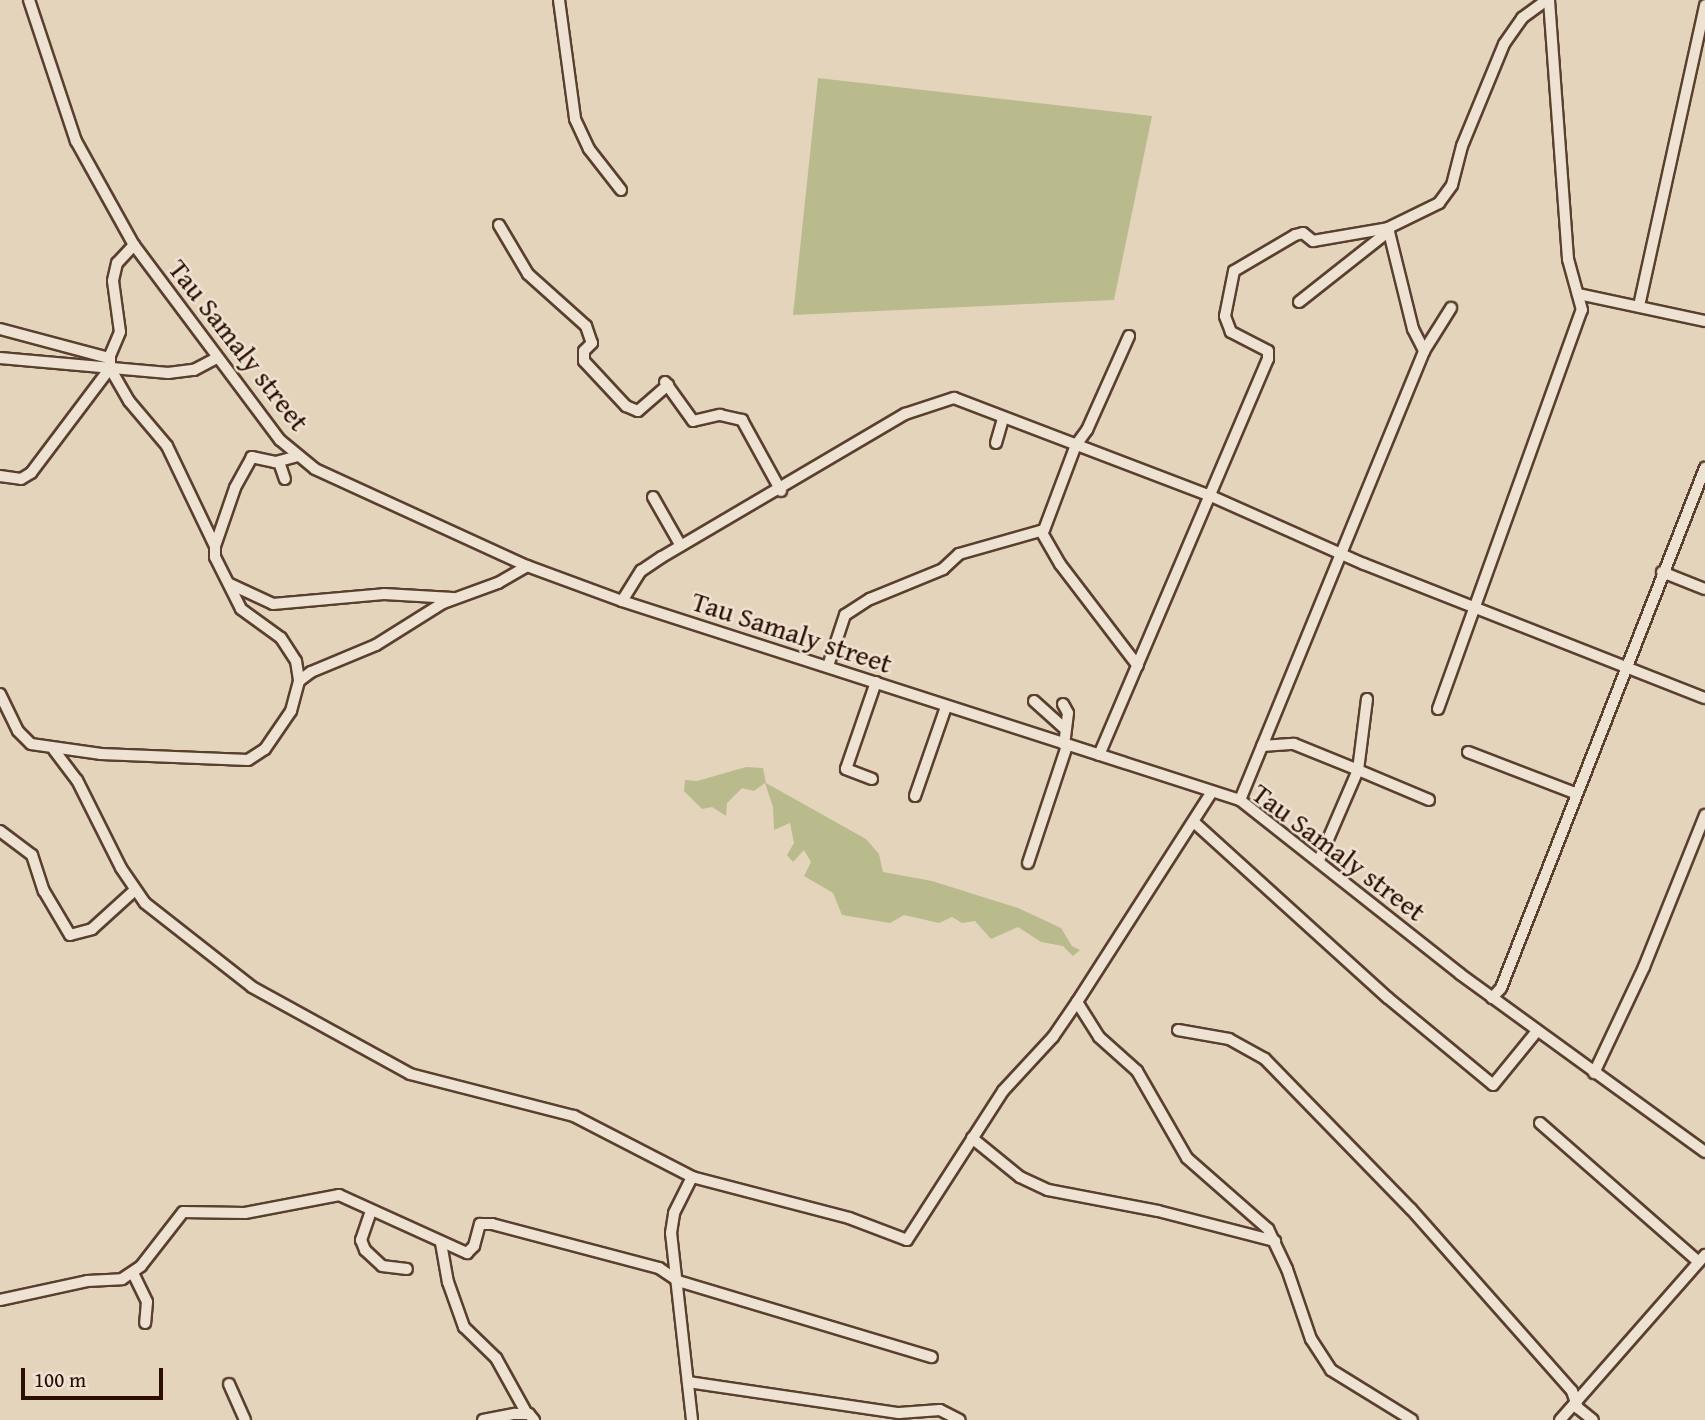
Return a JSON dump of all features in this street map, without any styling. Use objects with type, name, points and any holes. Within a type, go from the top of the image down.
[{"type":"street","name":"Tau Samaly street","points":[[29,0],[76,141],[134,245],[217,358],[298,456],[347,484],[527,566],[622,601],[1211,793],[1240,800],[1492,998],[1705,1152]]},
{"type":"street","points":[[559,0],[575,120],[589,149],[621,190]]},
{"type":"street","points":[[1299,302],[1388,229],[1439,203],[1452,185],[1462,146],[1504,44],[1522,18],[1548,0]]},
{"type":"street","points":[[1438,709],[1582,310],[1568,259],[1548,0]]},
{"type":"street","points":[[1639,306],[1705,5]]},
{"type":"street","points":[[499,225],[528,274],[586,326],[592,343],[584,351],[584,361],[626,406],[638,411],[666,382],[693,421],[720,415],[742,420],[781,491]]},
{"type":"street","points":[[1100,755],[1211,496],[1270,349],[1231,332],[1225,316],[1234,271],[1295,235],[1303,233],[1313,241],[1388,229]]},
{"type":"street","points":[[1388,229],[1423,351]]},
{"type":"street","points":[[0,476],[21,479],[31,474],[109,363],[120,341],[113,281],[117,263],[134,245]]},
{"type":"street","points":[[1578,294],[1705,321]]},
{"type":"street","points":[[1240,800],[1423,351],[1451,308]]},
{"type":"street","points":[[0,329],[109,363],[129,401],[167,446],[215,546]]},
{"type":"street","points":[[1041,531],[1076,445],[1087,430],[1129,336]]},
{"type":"street","points":[[0,358],[109,363],[187,371],[217,358]]},
{"type":"street","points":[[622,601],[641,571],[681,546],[781,491],[905,414],[942,399],[954,398],[1211,496],[1623,668],[1705,698]]},
{"type":"street","points":[[996,443],[1003,418]]},
{"type":"street","points":[[0,694],[26,741],[54,750],[247,760],[265,750],[291,711],[299,681],[289,648],[248,618],[215,557],[215,546],[235,488],[252,457],[279,462],[298,456]]},
{"type":"street","points":[[279,462],[285,480]]},
{"type":"street","points":[[1492,998],[1501,988],[1623,668],[1705,468]]},
{"type":"street","points":[[653,498],[681,546]]},
{"type":"street","points":[[1041,531],[1060,564],[1138,666]]},
{"type":"street","points":[[828,667],[845,615],[870,599],[943,569],[959,554],[1041,531]]},
{"type":"street","points":[[299,681],[311,671],[408,629],[457,598],[527,566]]},
{"type":"street","points":[[1662,572],[1705,589]]},
{"type":"street","points":[[228,583],[273,604],[405,593],[457,598]]},
{"type":"street","points":[[872,779],[846,769],[876,682]]},
{"type":"street","points":[[1319,860],[1358,770],[1367,699]]},
{"type":"street","points":[[1034,701],[1064,728]]},
{"type":"street","points":[[1028,863],[1065,745],[1064,728],[1068,713],[1063,704]]},
{"type":"street","points":[[915,796],[946,707]]},
{"type":"street","points":[[1262,746],[1294,744],[1429,800]]},
{"type":"street","points":[[54,750],[77,780],[135,890],[246,983],[393,1068],[450,1087],[574,1116],[692,1177],[849,1218],[907,1240],[1003,1091],[1054,1037],[1196,824],[1211,793]]},
{"type":"street","points":[[1468,752],[1574,793]]},
{"type":"street","points":[[1594,1073],[1644,967],[1705,815]]},
{"type":"street","points":[[1196,824],[1388,998],[1493,1085],[1537,1031]]},
{"type":"street","points":[[0,831],[32,855],[44,891],[70,936],[92,929],[135,890]]},
{"type":"street","points":[[1077,1002],[1099,1037],[1137,1071],[1187,1158],[1217,1189],[1256,1217],[1275,1241],[1311,1339],[1331,1370],[1412,1420]]},
{"type":"street","points":[[1178,1030],[1229,1039],[1265,1059],[1411,1209],[1572,1391],[1574,1403],[1593,1420]]},
{"type":"street","points":[[1540,1123],[1702,1258],[1560,1420]]},
{"type":"street","points":[[972,1138],[1020,1177],[1048,1190],[1158,1211],[1275,1241]]},
{"type":"street","points":[[692,1177],[672,1222],[692,1420]]},
{"type":"street","points":[[0,1300],[87,1281],[122,1279],[133,1273],[183,1212],[245,1213],[339,1195],[467,1253],[474,1246],[480,1224],[492,1224],[660,1268],[678,1281],[932,1357]]},
{"type":"street","points":[[371,1211],[361,1240],[365,1250],[382,1266],[407,1269]]},
{"type":"street","points":[[441,1243],[447,1282],[464,1327],[496,1358],[530,1417],[483,1420]]},
{"type":"street","points":[[133,1273],[147,1302],[145,1323]]},
{"type":"street","points":[[688,1382],[899,1413],[940,1410],[960,1420]]},
{"type":"street","points":[[229,1384],[245,1420]]},
{"type":"green space","points":[[818,78],[1152,116],[1114,300],[793,315]]},
{"type":"green space","points":[[746,767],[763,768],[766,783],[866,839],[879,854],[883,872],[932,881],[1018,908],[1061,928],[1072,946],[1080,950],[1073,956],[1063,946],[1041,942],[1018,927],[991,939],[975,921],[962,923],[952,917],[939,923],[904,915],[890,923],[842,915],[833,893],[804,876],[811,862],[804,850],[793,862],[787,855],[794,843],[790,823],[774,830],[773,807],[765,783],[754,791],[742,788],[727,803],[726,816],[712,807],[702,809],[684,791],[685,780],[697,781]]}]
